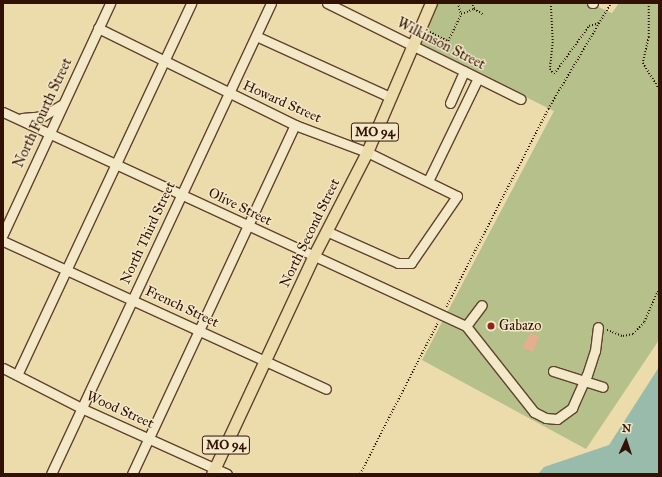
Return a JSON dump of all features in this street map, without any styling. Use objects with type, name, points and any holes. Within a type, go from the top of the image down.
[{"type":"main road","name":"North Second Street","points":[[213,471],[313,257],[367,152],[431,3]]},
{"type":"street","name":"North Fourth Street","points":[[3,234],[110,3]]},
{"type":"street","points":[[17,375],[67,269],[114,163],[191,3]]},
{"type":"street","name":"North Third Street","points":[[51,474],[271,3]]},
{"type":"street","name":"Wilkinson Street","points":[[329,4],[520,99]]},
{"type":"street","name":"Howard Street","points":[[98,28],[295,125],[367,152],[457,196],[411,263],[398,263],[326,231]]},
{"type":"street","points":[[256,36],[390,97]]},
{"type":"street","points":[[450,103],[464,71]]},
{"type":"street","points":[[428,181],[478,78]]},
{"type":"street","points":[[16,118],[43,116],[62,104]]},
{"type":"street","name":"Olive Street","points":[[3,112],[49,132],[313,257],[466,326]]},
{"type":"street","points":[[132,474],[246,225],[295,125]]},
{"type":"street","name":"French Street","points":[[3,242],[133,299],[265,362],[326,389]]},
{"type":"street","points":[[482,305],[466,326],[534,412],[546,418],[557,419],[567,414],[585,380],[595,352],[598,327]]},
{"type":"street","name":"Wood Street","points":[[3,368],[81,408],[148,438],[213,471],[227,474]]},
{"type":"street","points":[[553,371],[603,387]]},
{"type":"path","points":[[428,32],[448,41],[461,14],[458,3]]},
{"type":"path","points":[[471,3],[474,9],[484,15]]},
{"type":"path","points":[[551,3],[553,42],[550,69],[554,74],[589,26],[598,23]]},
{"type":"path","points":[[444,310],[548,109],[611,3]]},
{"type":"path","points":[[649,3],[649,37],[643,63],[659,89]]},
{"type":"path","points":[[461,14],[474,9]]},
{"type":"path","points":[[598,327],[623,336],[633,334],[644,322],[659,289]]},
{"type":"path","points":[[360,474],[438,322]]},
{"type":"green space","points":[[436,3],[589,3],[612,13],[619,3],[659,3],[659,340],[586,449],[422,360],[554,111],[417,43]]},
{"type":"shaded area","points":[[659,367],[659,474],[538,474],[544,467],[609,445]]},
{"type":"building","points":[[530,333],[539,337],[533,352],[523,348]]},
{"type":"place","name":"Gabazo","points":[[491,326]]}]
